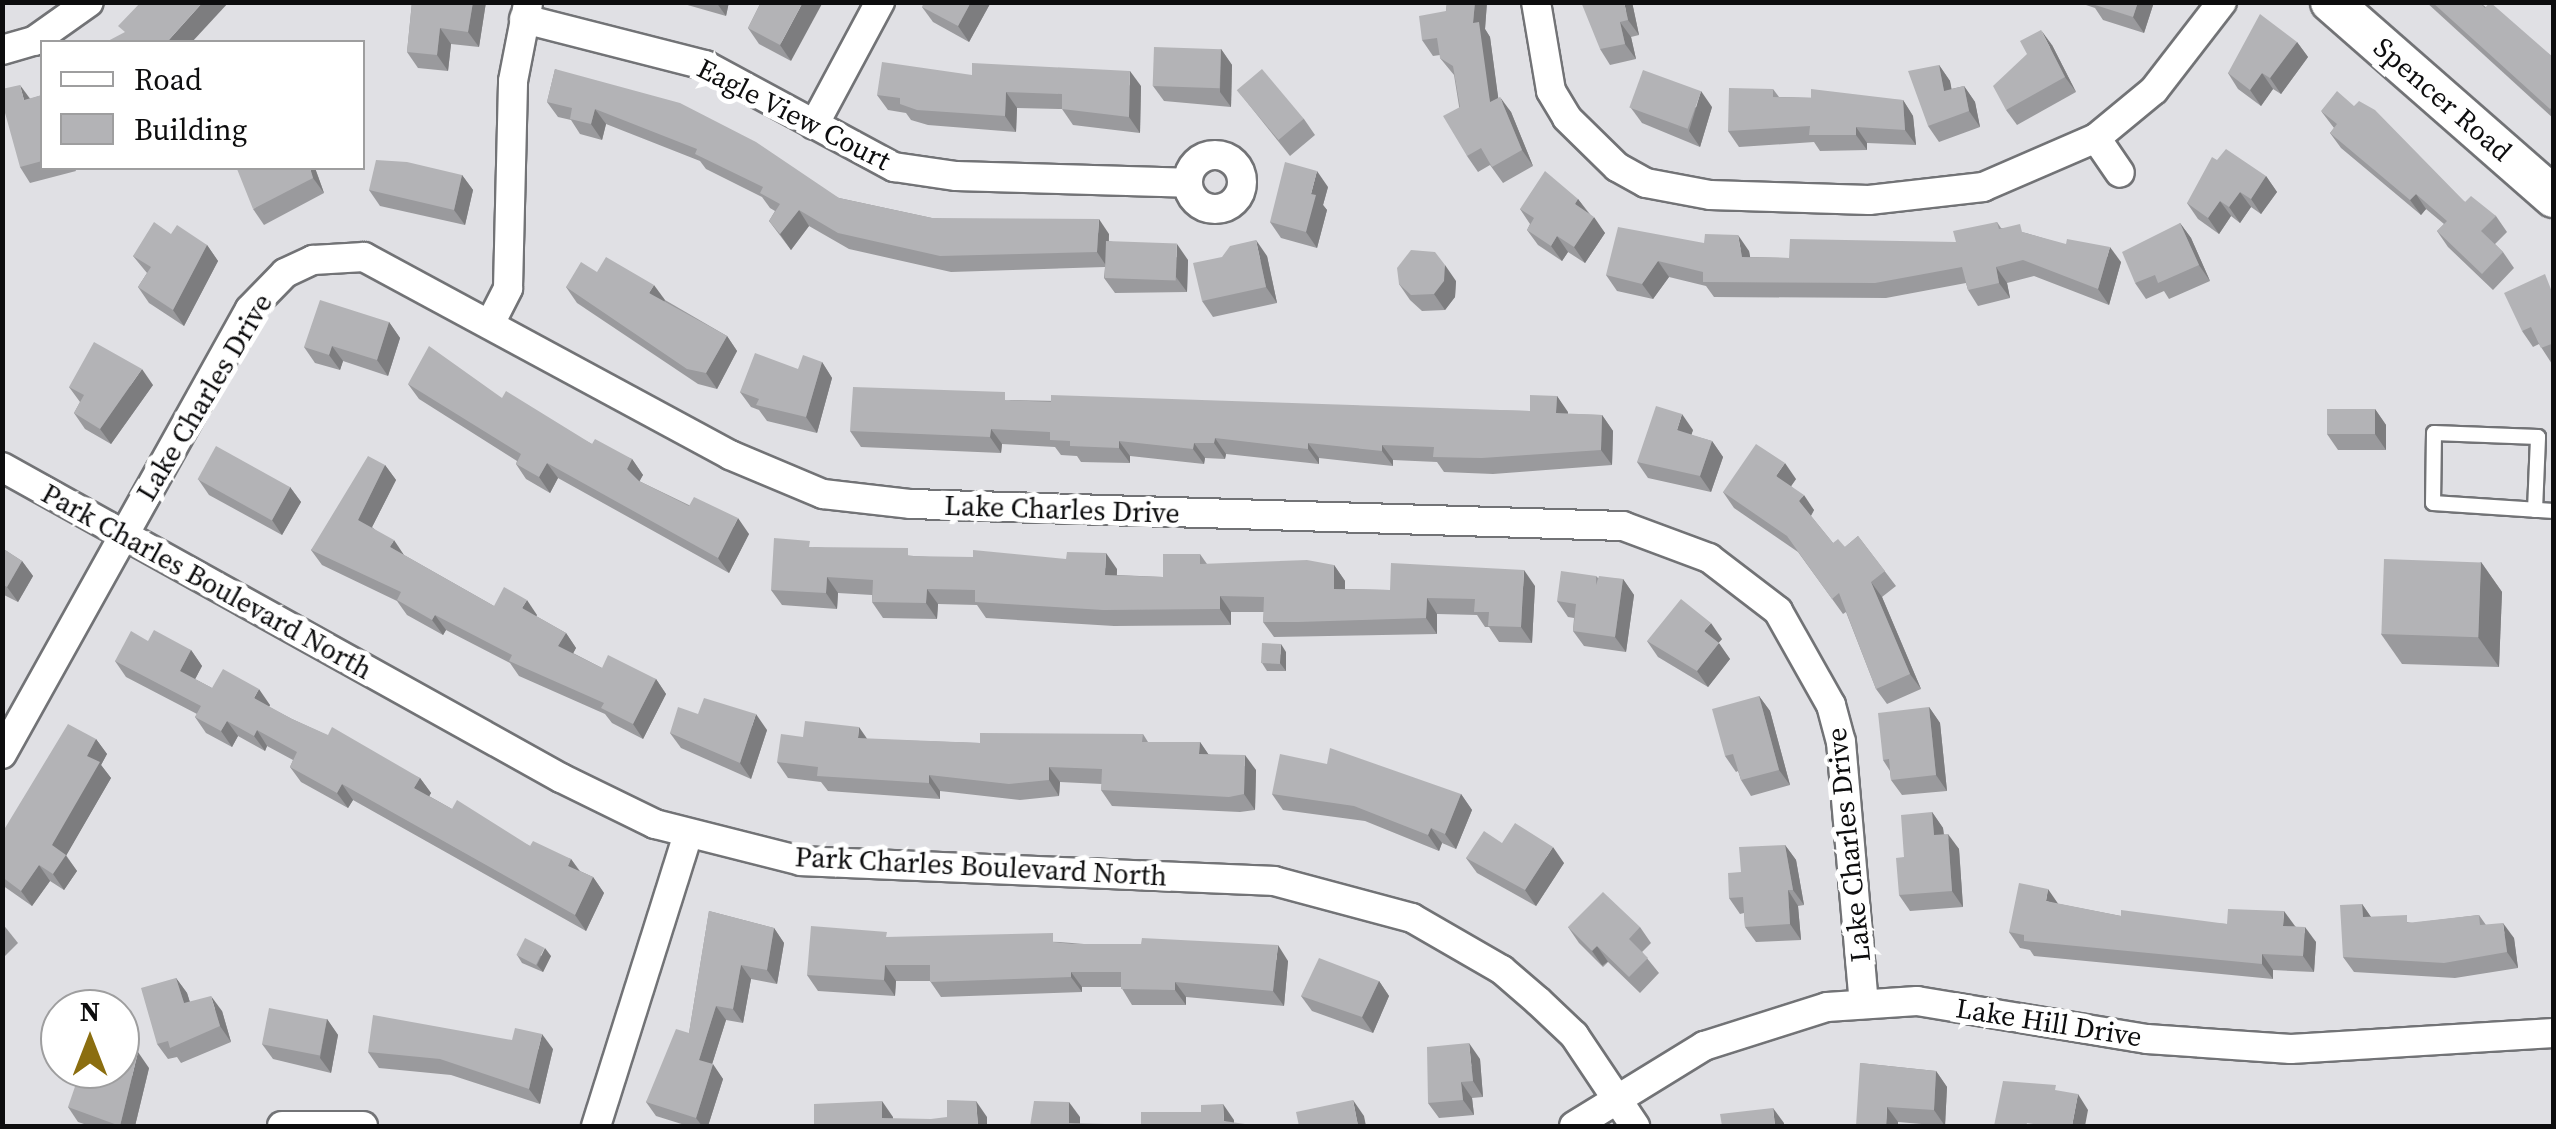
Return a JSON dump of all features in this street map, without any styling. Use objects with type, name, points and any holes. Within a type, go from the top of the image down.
[{"type":"main road","name":"Spencer Road","points":[[2331,2],[2554,197]]},
{"type":"street","points":[[2,50],[34,41],[89,2]]},
{"type":"street","points":[[814,125],[880,2]]},
{"type":"street","points":[[1536,2],[1542,62],[1566,118],[1617,168],[1674,190],[1869,200],[1940,196],[2028,172],[2096,138],[2154,90],[2222,2]]},
{"type":"street","points":[[490,322],[508,288],[513,81],[526,11]]},
{"type":"street","name":"Eagle View Court","points":[[526,11],[705,64],[894,168],[926,174],[1187,183]]},
{"type":"street","points":[[2096,138],[2120,173]]},
{"type":"street","name":"Lake Charles Drive","points":[[2,754],[250,309],[285,273],[313,260],[364,257],[490,322],[730,456],[822,494],[911,504],[1623,526],[1709,558],[1778,612],[1832,704],[1841,742],[1864,1004]]},
{"type":"street","name":"Park Charles Boulevard North","points":[[2,467],[561,778],[688,834],[801,861],[1225,876],[1372,903],[1412,918],[1502,970],[1574,1035],[1620,1096],[1635,1126]]},
{"type":"street","points":[[596,1126],[688,834]]},
{"type":"street","name":"Lake Hill Drive","points":[[1574,1126],[1620,1096],[1744,1029],[1864,1004],[1917,1002],[2147,1039],[2291,1049],[2554,1032]]},
{"type":"street","points":[[282,1126],[363,1126]]},
{"type":"lane","points":[[2536,510],[2538,437],[2434,433],[2433,503],[2536,510],[2554,511]]},
{"type":"building","points":[[141,2],[203,2],[169,40],[110,40],[125,32],[118,26]]},
{"type":"building","points":[[412,2],[473,2],[468,32],[440,28],[437,55],[407,52]]},
{"type":"building","points":[[761,2],[803,2],[780,45],[748,28]]},
{"type":"building","points":[[924,2],[971,2],[958,26],[922,7]]},
{"type":"building","points":[[1447,2],[1475,2],[1473,23],[1479,22],[1490,102],[1500,97],[1522,150],[1492,167],[1481,148],[1467,156],[1443,116],[1460,107],[1453,66],[1440,58],[1437,38],[1422,40],[1419,16],[1446,11]]},
{"type":"building","points":[[1581,2],[1624,2],[1628,20],[1620,22],[1625,44],[1600,49]]},
{"type":"building","points":[[2093,2],[2138,2],[2133,17]]},
{"type":"building","points":[[2432,2],[2479,2],[2485,8],[2490,2],[2554,58],[2554,105],[2550,109]]},
{"type":"building","points":[[2260,14],[2297,42],[2270,78],[2262,73],[2250,90],[2228,73]]},
{"type":"building","points":[[2041,30],[2065,77],[2006,110],[1993,86],[2027,54],[2020,41]]},
{"type":"building","points":[[1154,47],[1221,49],[1220,88],[1153,86]]},
{"type":"building","points":[[882,62],[972,75],[972,63],[1130,71],[1129,117],[1062,109],[1062,94],[1006,92],[1005,116],[917,110],[900,104],[900,98],[877,95]]},
{"type":"building","points":[[1939,65],[1944,91],[1964,86],[1969,111],[1928,126],[1908,71]]},
{"type":"building","points":[[555,69],[680,103],[756,142],[839,198],[932,218],[1099,219],[1097,252],[940,256],[838,233],[799,210],[780,234],[769,221],[780,204],[760,193],[763,187],[695,154],[697,149],[595,109],[591,124],[570,119],[572,108],[547,102]]},
{"type":"building","points":[[1262,69],[1304,119],[1279,140],[1237,90]]},
{"type":"building","points":[[1643,70],[1701,91],[1688,129],[1629,108]]},
{"type":"building","points":[[20,85],[24,100],[40,96],[40,162],[20,167],[2,89]]},
{"type":"building","points":[[1729,88],[1773,89],[1773,97],[1811,98],[1811,89],[1903,100],[1905,130],[1856,127],[1856,135],[1809,135],[1810,126],[1728,131]]},
{"type":"building","points":[[2337,91],[2354,106],[2359,101],[2375,110],[2465,202],[2471,196],[2496,216],[2481,231],[2503,252],[2482,274],[2437,231],[2447,221],[2416,194],[2410,200],[2330,133],[2337,124],[2321,111]]},
{"type":"building","points":[[2226,149],[2266,176],[2251,199],[2240,192],[2229,207],[2220,201],[2208,218],[2187,203],[2212,157],[2217,160]]},
{"type":"building","points":[[376,160],[407,162],[462,175],[454,210],[369,190]]},
{"type":"building","points":[[1285,162],[1317,171],[1311,194],[1316,195],[1306,232],[1270,222]]},
{"type":"building","points":[[237,170],[311,170],[313,178],[253,209]]},
{"type":"building","points":[[1545,171],[1578,199],[1575,204],[1594,217],[1574,247],[1557,236],[1551,246],[1527,230],[1534,218],[1520,209]]},
{"type":"building","points":[[154,222],[171,234],[177,225],[207,245],[173,310],[138,287],[151,267],[133,256]]},
{"type":"building","points":[[1997,222],[1999,229],[2020,224],[2022,232],[2066,244],[2067,239],[2110,247],[2098,289],[2023,260],[1996,267],[1999,283],[1968,290],[1962,267],[1875,283],[1703,282],[1703,272],[1658,261],[1642,284],[1606,275],[1618,227],[1704,243],[1705,234],[1738,235],[1742,257],[1789,258],[1790,239],[1956,242],[1953,231]]},
{"type":"building","points":[[2180,223],[2199,265],[2158,283],[2155,275],[2135,283],[2122,252]]},
{"type":"building","points":[[1256,240],[1266,287],[1202,301],[1193,263],[1222,257],[1230,246]]},
{"type":"building","points":[[1106,241],[1177,243],[1176,280],[1105,278]]},
{"type":"building","points":[[1411,250],[1435,252],[1445,265],[1444,281],[1434,294],[1411,295],[1399,284],[1397,268]]},
{"type":"building","points":[[606,257],[654,285],[649,293],[727,336],[706,373],[687,369],[566,287],[581,262],[597,272]]},
{"type":"building","points":[[2545,274],[2554,297],[2554,343],[2541,348],[2531,327],[2522,331],[2504,293]]},
{"type":"building","points":[[320,300],[389,322],[377,360],[332,346],[329,355],[304,347]]},
{"type":"building","points":[[94,342],[142,369],[100,429],[74,413],[84,395],[69,387]]},
{"type":"building","points":[[429,346],[502,398],[506,391],[592,444],[595,439],[632,459],[627,469],[639,481],[689,506],[694,497],[738,518],[718,558],[547,463],[539,477],[516,464],[521,454],[408,384]]},
{"type":"building","points":[[755,353],[798,369],[803,355],[822,362],[806,417],[756,405],[759,399],[740,392]]},
{"type":"building","points":[[853,387],[1005,392],[1005,400],[1051,402],[1051,395],[1530,411],[1530,395],[1557,396],[1556,413],[1602,415],[1601,450],[1482,458],[1433,457],[1434,447],[1382,445],[1382,451],[1308,443],[1308,449],[1215,438],[1214,443],[1194,443],[1193,449],[1119,441],[1119,448],[1070,446],[1070,441],[1050,440],[1050,432],[991,429],[990,437],[850,431]]},
{"type":"building","points":[[1656,406],[1682,414],[1677,430],[1712,441],[1700,476],[1637,462]]},
{"type":"building","points":[[2327,409],[2375,409],[2375,434],[2327,434]]},
{"type":"building","points":[[1756,444],[1785,463],[1776,476],[1804,495],[1799,501],[1833,543],[1838,539],[1845,547],[1858,536],[1885,571],[1871,582],[1910,674],[1876,689],[1839,593],[1832,599],[1787,536],[1723,492]]},
{"type":"building","points":[[216,446],[290,487],[272,520],[198,479]]},
{"type":"building","points":[[368,456],[385,465],[358,520],[394,540],[390,547],[494,606],[504,587],[527,600],[522,608],[566,633],[558,646],[602,668],[608,655],[656,679],[633,724],[601,708],[604,703],[509,661],[512,655],[435,615],[432,620],[397,600],[401,592],[311,550]]},
{"type":"building","points":[[774,538],[810,541],[809,547],[908,548],[908,556],[973,557],[973,550],[1066,559],[1067,552],[1106,553],[1105,575],[1163,577],[1163,554],[1200,554],[1200,564],[1307,560],[1334,565],[1334,589],[1390,590],[1391,563],[1524,570],[1521,627],[1488,626],[1489,612],[1474,612],[1475,599],[1427,598],[1426,618],[1263,622],[1264,597],[1220,596],[1220,609],[1103,610],[975,602],[975,590],[927,589],[926,603],[872,602],[873,580],[827,577],[826,593],[771,590]]},
{"type":"building","points":[[2,548],[22,561],[7,587],[2,584]]},
{"type":"building","points":[[2384,559],[2481,562],[2478,637],[2381,634]]},
{"type":"building","points":[[1561,571],[1596,576],[1596,585],[1599,576],[1623,579],[1615,637],[1573,631],[1576,604],[1557,601]]},
{"type":"building","points":[[1681,599],[1711,623],[1704,631],[1719,643],[1697,671],[1647,641]]},
{"type":"building","points":[[154,630],[191,650],[180,671],[212,688],[223,669],[259,689],[254,698],[328,735],[332,727],[420,778],[414,788],[452,809],[457,800],[530,846],[533,841],[571,859],[568,866],[593,877],[575,915],[342,784],[337,793],[290,767],[297,752],[257,730],[254,736],[227,721],[221,731],[195,717],[201,706],[115,661],[131,631],[148,641]]},
{"type":"building","points":[[1262,643],[1281,644],[1280,664],[1261,663]]},
{"type":"building","points":[[1759,696],[1779,770],[1741,780],[1733,754],[1725,756],[1712,709]]},
{"type":"building","points":[[704,698],[756,714],[740,763],[670,733],[678,707],[698,714]]},
{"type":"building","points":[[1929,707],[1936,775],[1891,780],[1889,759],[1883,760],[1878,713]]},
{"type":"building","points":[[805,721],[859,727],[858,738],[980,743],[980,733],[1143,734],[1142,742],[1200,742],[1199,754],[1245,755],[1244,794],[1229,797],[1101,790],[1102,769],[1049,767],[1049,780],[1009,784],[929,775],[929,783],[817,776],[818,767],[777,762],[781,734],[803,737]]},
{"type":"building","points":[[68,724],[96,739],[87,756],[100,762],[52,845],[66,855],[53,874],[39,865],[21,891],[2,877],[2,833]]},
{"type":"building","points":[[1330,748],[1461,794],[1445,834],[1431,828],[1428,835],[1354,806],[1272,794],[1280,754],[1327,764]]},
{"type":"building","points":[[1932,812],[1934,835],[1948,834],[1952,891],[1899,895],[1896,858],[1904,857],[1901,815]]},
{"type":"building","points":[[1515,823],[1553,847],[1525,890],[1466,858],[1484,831],[1502,843]]},
{"type":"building","points":[[1785,845],[1793,890],[1788,890],[1790,924],[1745,927],[1743,897],[1729,898],[1728,873],[1741,872],[1739,847]]},
{"type":"building","points":[[2019,883],[2048,889],[2046,901],[2121,916],[2121,910],[2227,924],[2228,909],[2284,911],[2283,926],[2305,927],[2303,956],[2262,954],[2262,964],[2024,941],[2024,935],[2009,932]]},
{"type":"building","points":[[1603,892],[1640,927],[1629,939],[1648,958],[1629,977],[1597,946],[1592,951],[1568,927]]},
{"type":"building","points":[[2362,904],[2363,917],[2407,915],[2407,923],[2479,915],[2480,925],[2503,923],[2507,952],[2444,963],[2343,957],[2340,905]]},
{"type":"building","points":[[709,911],[774,928],[767,970],[741,965],[733,1009],[716,1006],[699,1060],[713,1064],[696,1118],[646,1102],[676,1029],[689,1033]]},
{"type":"building","points":[[811,926],[887,932],[886,937],[1053,933],[1053,942],[1072,944],[1141,944],[1142,938],[1278,945],[1273,991],[1175,982],[1175,990],[1121,989],[1121,972],[930,982],[930,965],[885,965],[884,980],[807,975]]},
{"type":"building","points":[[525,938],[545,948],[536,965],[516,955]]},
{"type":"building","points":[[1319,958],[1379,981],[1362,1017],[1301,996]]},
{"type":"building","points":[[176,978],[184,1003],[211,996],[220,1026],[170,1048],[168,1041],[157,1044],[141,988]]},
{"type":"building","points":[[269,1008],[327,1019],[320,1056],[262,1044]]},
{"type":"building","points":[[373,1015],[512,1040],[515,1028],[542,1034],[529,1089],[440,1059],[368,1052]]},
{"type":"building","points":[[1469,1043],[1473,1081],[1461,1082],[1463,1100],[1428,1103],[1427,1047]]},
{"type":"building","points":[[1860,1063],[1936,1071],[1934,1110],[1887,1107],[1886,1126],[1856,1126]]},
{"type":"building","points":[[2003,1081],[2056,1085],[2055,1090],[2078,1094],[2072,1126],[1994,1126]]},
{"type":"building","points":[[74,1089],[129,1089],[120,1126],[68,1107]]},
{"type":"building","points":[[947,1100],[976,1101],[978,1126],[814,1126],[814,1104],[882,1101],[882,1118],[931,1119],[947,1117]]},
{"type":"building","points":[[1353,1100],[1358,1126],[1299,1126],[1296,1112]]},
{"type":"building","points":[[1034,1101],[1069,1102],[1069,1123],[1141,1125],[1141,1112],[1201,1112],[1201,1105],[1223,1104],[1224,1121],[1259,1126],[1030,1126]]},
{"type":"building","points":[[1773,1108],[1775,1126],[1722,1126],[1720,1114]]}]
